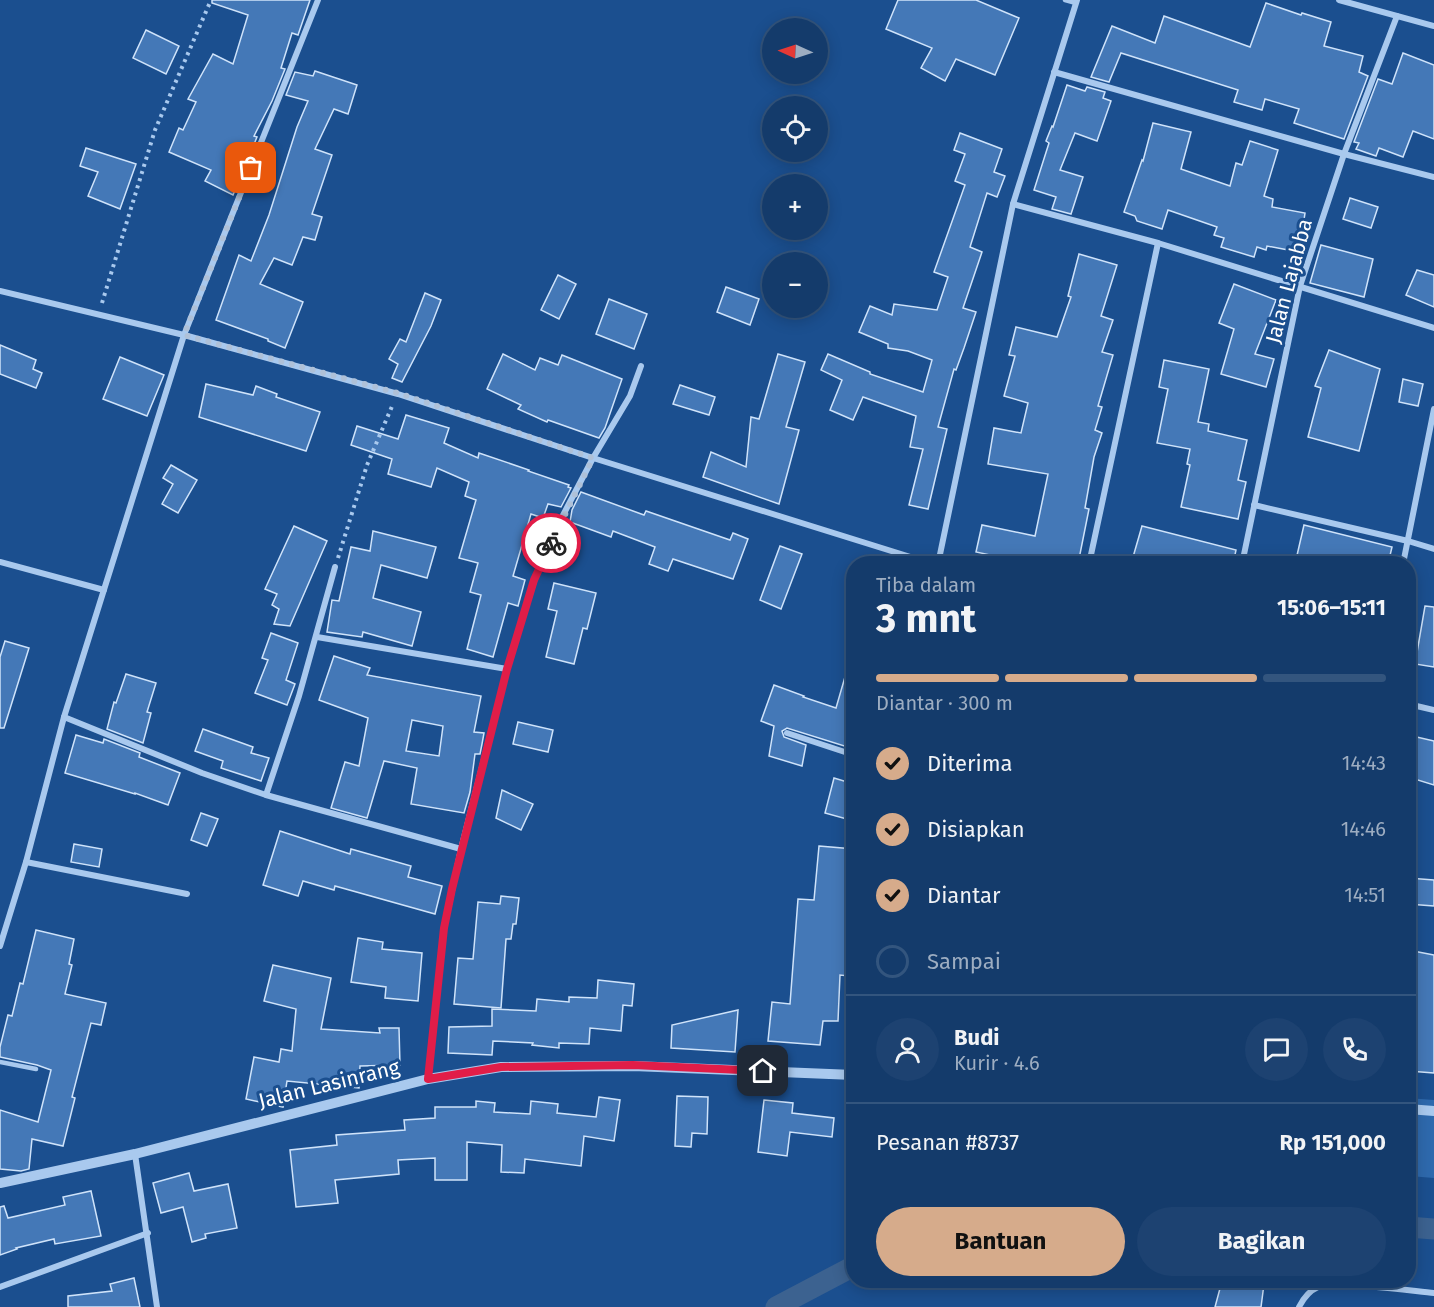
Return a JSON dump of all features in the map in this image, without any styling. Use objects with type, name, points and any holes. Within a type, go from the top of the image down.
[{"type":"street","points":[[0,946],[26,862],[64,717],[184,335],[318,0]]},
{"type":"street","points":[[1339,0],[1434,26]]},
{"type":"street","points":[[940,556],[1013,204],[1076,2]]},
{"type":"street","name":"Jalan Lajabba","points":[[1244,556],[1299,286],[1344,154],[1397,16]]},
{"type":"street","points":[[1054,72],[1344,154],[1434,177]]},
{"type":"street","points":[[1013,204],[1158,243],[1434,328]]},
{"type":"street","points":[[1091,556],[1158,243]]},
{"type":"street","points":[[0,291],[184,335],[398,393],[593,458],[907,556]]},
{"type":"street","points":[[428,1079],[444,928],[461,849],[507,669],[534,580],[561,519],[593,458],[625,406],[641,366]]},
{"type":"street","points":[[1405,556],[1434,409]]},
{"type":"street","points":[[1254,505],[1434,549]]},
{"type":"street","points":[[0,562],[104,590]]},
{"type":"street","points":[[266,795],[317,637],[335,567]]},
{"type":"street","points":[[317,637],[507,669]]},
{"type":"street","points":[[1416,706],[1434,710]]},
{"type":"street","points":[[64,717],[201,773],[266,795],[461,849]]},
{"type":"street","points":[[787,733],[846,752]]},
{"type":"street","points":[[26,862],[187,894]]},
{"type":"street","name":"Jalan Lasinrang","points":[[0,1183],[135,1154],[428,1079],[501,1067],[633,1065],[846,1075]]},
{"type":"street","points":[[1416,1110],[1434,1111]]},
{"type":"street","points":[[135,1154],[157,1307]]},
{"type":"street","points":[[0,1287],[148,1233]]},
{"type":"street","points":[[1299,1307],[1305,1297],[1316,1288]]},
{"type":"street","points":[[1378,1288],[1434,1293]]},
{"type":"lane","points":[[1065,0],[1076,2]]},
{"type":"lane","points":[[0,1062],[36,1070]]},
{"type":"path","points":[[98,315],[155,130],[212,0]]},
{"type":"path","points":[[335,567],[367,465],[398,393]]},
{"type":"shaded area","points":[[1416,1099],[1434,1100],[1434,1178],[1416,1177]]},
{"type":"building","points":[[212,0],[310,0],[298,35],[292,33],[281,68],[285,69],[254,136],[257,137],[233,195],[205,181],[211,170],[169,152],[179,128],[183,130],[196,102],[188,99],[213,54],[233,64],[248,15],[212,3]]},
{"type":"building","points":[[898,0],[976,0],[1019,18],[995,75],[956,59],[945,81],[921,68],[932,48],[886,29]]},
{"type":"building","points":[[1266,3],[1331,22],[1324,46],[1363,56],[1359,72],[1368,76],[1344,139],[1294,123],[1299,109],[1265,99],[1262,110],[1234,102],[1238,90],[1121,53],[1109,82],[1091,77],[1112,26],[1155,43],[1164,16],[1250,47]]},
{"type":"building","points":[[146,30],[179,46],[166,74],[133,58]]},
{"type":"building","points":[[1403,53],[1434,65],[1434,139],[1413,131],[1403,157],[1379,148],[1376,156],[1356,149],[1359,143],[1354,142],[1378,79],[1392,84]]},
{"type":"building","points":[[315,71],[357,85],[348,114],[334,109],[315,149],[332,155],[312,214],[322,217],[315,240],[303,237],[292,265],[274,258],[260,284],[303,302],[285,348],[268,339],[216,320],[239,255],[251,261],[308,101],[286,95],[295,72],[313,76]]},
{"type":"building","points":[[1067,85],[1085,91],[1087,87],[1105,92],[1103,98],[1111,101],[1097,141],[1075,133],[1060,170],[1083,177],[1071,214],[1052,209],[1056,197],[1034,190],[1049,143],[1046,141]]},
{"type":"building","points":[[1153,123],[1191,132],[1181,169],[1230,186],[1236,163],[1242,165],[1250,141],[1278,150],[1264,196],[1273,199],[1272,207],[1305,213],[1299,252],[1267,246],[1266,250],[1257,247],[1254,257],[1221,247],[1224,238],[1214,235],[1217,227],[1168,210],[1162,229],[1137,221],[1135,216],[1124,212],[1143,161]]},
{"type":"building","points":[[960,133],[1002,149],[994,172],[1005,176],[997,197],[987,193],[970,247],[982,252],[963,308],[976,312],[956,370],[954,369],[938,427],[947,429],[928,509],[909,505],[923,449],[910,447],[916,416],[863,397],[853,420],[830,410],[842,380],[821,370],[828,354],[870,372],[870,374],[923,392],[932,360],[908,351],[888,348],[888,344],[859,332],[870,306],[892,315],[894,304],[937,310],[948,277],[934,272],[965,185],[955,181],[965,154],[954,150]]},
{"type":"building","points":[[86,148],[136,164],[120,209],[88,196],[98,172],[80,166]]},
{"type":"building","points":[[1350,198],[1378,207],[1371,228],[1343,219]]},
{"type":"building","points":[[1321,245],[1373,259],[1364,297],[1310,283]]},
{"type":"building","points":[[1079,254],[1117,265],[1101,316],[1113,320],[1102,352],[1113,355],[1098,406],[1102,407],[1095,430],[1102,433],[1094,457],[1085,508],[1089,509],[1080,556],[995,556],[976,552],[982,525],[1035,536],[1048,474],[988,464],[994,428],[1021,433],[1028,403],[1004,396],[1015,356],[1009,355],[1016,327],[1057,337],[1071,297],[1068,296]]},
{"type":"building","points":[[1417,270],[1434,275],[1434,307],[1406,295]]},
{"type":"building","points":[[558,275],[576,284],[559,319],[541,310]]},
{"type":"building","points":[[1234,284],[1276,300],[1255,354],[1274,359],[1266,387],[1221,374],[1234,329],[1219,323]]},
{"type":"building","points":[[726,287],[759,299],[750,325],[717,312]]},
{"type":"building","points":[[425,293],[441,300],[431,326],[402,382],[392,378],[398,364],[389,359],[400,339],[406,342]]},
{"type":"building","points":[[609,299],[647,314],[634,349],[596,334]]},
{"type":"building","points":[[0,345],[36,360],[33,369],[42,373],[36,388],[0,374]]},
{"type":"building","points":[[1329,350],[1380,369],[1359,451],[1308,437],[1321,388],[1315,386]]},
{"type":"building","points":[[503,354],[535,370],[540,358],[558,365],[562,355],[622,379],[605,428],[599,438],[548,420],[547,422],[518,409],[521,405],[487,389]]},
{"type":"building","points":[[778,354],[805,362],[786,427],[799,430],[779,504],[703,477],[711,452],[746,467],[751,417],[759,419]]},
{"type":"building","points":[[120,357],[164,375],[147,416],[103,399]]},
{"type":"building","points":[[1164,360],[1209,369],[1198,422],[1209,424],[1208,431],[1247,440],[1238,480],[1246,482],[1238,519],[1181,507],[1190,465],[1187,464],[1190,449],[1157,443],[1168,389],[1159,387]]},
{"type":"building","points":[[1403,379],[1423,384],[1418,406],[1399,402]]},
{"type":"building","points":[[206,384],[253,395],[256,386],[277,394],[276,397],[320,412],[306,451],[199,417]]},
{"type":"building","points":[[680,385],[715,397],[709,415],[673,404]]},
{"type":"building","points":[[406,415],[449,428],[444,443],[478,458],[479,453],[529,470],[569,485],[568,487],[571,488],[561,507],[548,504],[543,518],[531,514],[513,576],[525,580],[518,606],[508,603],[493,657],[467,649],[481,595],[470,592],[478,563],[459,558],[476,500],[465,496],[469,482],[437,468],[431,487],[388,474],[392,459],[351,445],[357,426],[398,439]]},
{"type":"building","points":[[171,465],[197,480],[178,513],[162,504],[173,484],[163,478]]},
{"type":"building","points":[[581,492],[644,515],[646,511],[730,540],[733,533],[748,539],[733,579],[673,559],[668,571],[649,564],[655,547],[613,531],[611,537],[570,522],[572,510]]},
{"type":"building","points":[[1304,525],[1392,547],[1390,556],[1297,556]]},
{"type":"building","points":[[294,526],[327,541],[290,626],[274,624],[279,609],[272,605],[277,594],[265,589]]},
{"type":"building","points":[[1142,526],[1236,550],[1235,556],[1133,556]]},
{"type":"building","points":[[373,531],[436,547],[427,578],[381,565],[373,598],[421,612],[412,646],[363,632],[362,637],[327,632],[332,600],[339,601],[351,547],[370,551]]},
{"type":"building","points":[[780,546],[802,554],[781,609],[760,600]]},
{"type":"building","points":[[554,583],[596,593],[587,629],[583,628],[574,664],[546,657],[557,611],[548,609]]},
{"type":"building","points":[[1425,606],[1434,607],[1434,667],[1416,664]]},
{"type":"building","points":[[271,633],[298,643],[286,680],[295,684],[287,705],[255,693],[268,660],[262,658]]},
{"type":"building","points":[[5,641],[29,648],[4,728],[0,728],[0,657]]},
{"type":"building","points":[[334,656],[370,668],[367,675],[481,696],[474,732],[484,733],[480,754],[475,754],[470,792],[464,813],[411,804],[417,768],[384,761],[367,818],[331,808],[345,762],[359,766],[368,718],[319,700]],"holes":[[[412,720],[443,726],[439,756],[406,751]]]},
{"type":"building","points":[[846,673],[846,746],[787,728],[782,731],[784,737],[806,745],[802,766],[769,756],[774,726],[761,721],[774,685],[836,708]]},
{"type":"building","points":[[126,674],[156,683],[147,712],[151,713],[143,743],[107,729],[114,702],[116,703]]},
{"type":"building","points":[[518,722],[553,730],[548,752],[513,744]]},
{"type":"building","points":[[203,729],[253,747],[251,753],[269,758],[261,781],[221,768],[223,761],[195,751]]},
{"type":"building","points":[[76,735],[103,743],[104,739],[140,753],[139,757],[180,773],[168,805],[65,773]]},
{"type":"building","points":[[1416,737],[1434,741],[1434,785],[1416,779]]},
{"type":"building","points":[[834,778],[846,782],[846,819],[825,813]]},
{"type":"building","points":[[502,790],[533,804],[521,830],[496,818]]},
{"type":"building","points":[[201,813],[218,819],[207,846],[191,840]]},
{"type":"building","points":[[280,831],[350,854],[351,849],[411,866],[408,877],[442,886],[435,914],[335,886],[334,890],[303,881],[298,896],[263,885]]},
{"type":"building","points":[[74,844],[102,849],[99,867],[71,862]]},
{"type":"building","points":[[819,846],[846,848],[846,976],[840,975],[838,1021],[823,1021],[820,1045],[768,1041],[772,1002],[790,1004],[798,899],[814,900]]},
{"type":"building","points":[[1416,879],[1434,880],[1434,906],[1416,905]]},
{"type":"building","points":[[501,896],[519,898],[516,924],[513,924],[511,939],[506,939],[501,1008],[454,1004],[458,958],[473,959],[478,902],[500,904]]},
{"type":"building","points":[[36,930],[74,939],[69,964],[72,965],[65,994],[106,1003],[101,1025],[91,1023],[72,1097],[75,1098],[63,1146],[32,1139],[29,1169],[21,1171],[0,1169],[0,1110],[38,1122],[51,1070],[0,1057],[0,1047],[8,1015],[12,1016],[20,983],[23,984]]},
{"type":"building","points":[[358,938],[383,942],[382,949],[422,953],[418,1001],[385,998],[386,987],[351,982]]},
{"type":"building","points":[[1416,952],[1434,955],[1434,1073],[1416,1072]]},
{"type":"building","points":[[273,965],[331,978],[321,1029],[380,1033],[379,1028],[399,1028],[400,1065],[360,1066],[359,1088],[287,1081],[283,1107],[246,1099],[254,1057],[279,1062],[281,1049],[292,1051],[296,1009],[264,1001]]},
{"type":"building","points":[[598,980],[634,984],[632,1006],[623,1005],[621,1031],[590,1028],[589,1044],[559,1043],[559,1048],[532,1045],[533,1043],[493,1041],[492,1055],[448,1053],[449,1027],[492,1026],[492,1009],[536,1011],[537,999],[569,1002],[569,997],[597,998]]},
{"type":"building","points":[[738,1010],[735,1052],[671,1048],[672,1025]]},
{"type":"building","points":[[677,1096],[708,1097],[707,1134],[692,1133],[691,1147],[675,1146]]},
{"type":"building","points":[[599,1097],[620,1100],[614,1141],[584,1136],[581,1166],[525,1159],[524,1173],[501,1172],[502,1145],[467,1142],[467,1180],[435,1180],[435,1158],[398,1160],[399,1174],[335,1180],[338,1203],[296,1207],[290,1150],[337,1145],[336,1135],[405,1130],[404,1120],[435,1118],[435,1107],[476,1107],[476,1101],[495,1103],[494,1112],[530,1114],[531,1101],[558,1104],[557,1113],[596,1117]]},
{"type":"building","points":[[764,1100],[793,1103],[792,1113],[834,1118],[832,1137],[790,1132],[787,1156],[758,1152]]},
{"type":"building","points":[[189,1173],[194,1191],[228,1184],[237,1228],[205,1234],[206,1238],[192,1242],[183,1207],[161,1213],[153,1183]]},
{"type":"building","points":[[91,1191],[101,1236],[55,1244],[54,1239],[16,1248],[0,1255],[0,1207],[4,1206],[8,1218],[65,1205],[63,1197]]},
{"type":"building","points":[[134,1278],[140,1307],[68,1307],[68,1296],[112,1291],[110,1284]]},
{"type":"building","points":[[1220,1288],[1263,1288],[1261,1307],[1215,1307]]},
{"type":"waterway","points":[[1416,1228],[1434,1229]]},
{"type":"waterway","points":[[776,1307],[846,1270]]},
{"type":"way so far","points":[[251,168],[184,335],[398,393],[593,458],[551,543]]},
{"type":"route","points":[[551,543],[534,580],[507,669],[461,849],[444,928],[428,1079],[501,1067],[633,1065],[763,1071]]}]
